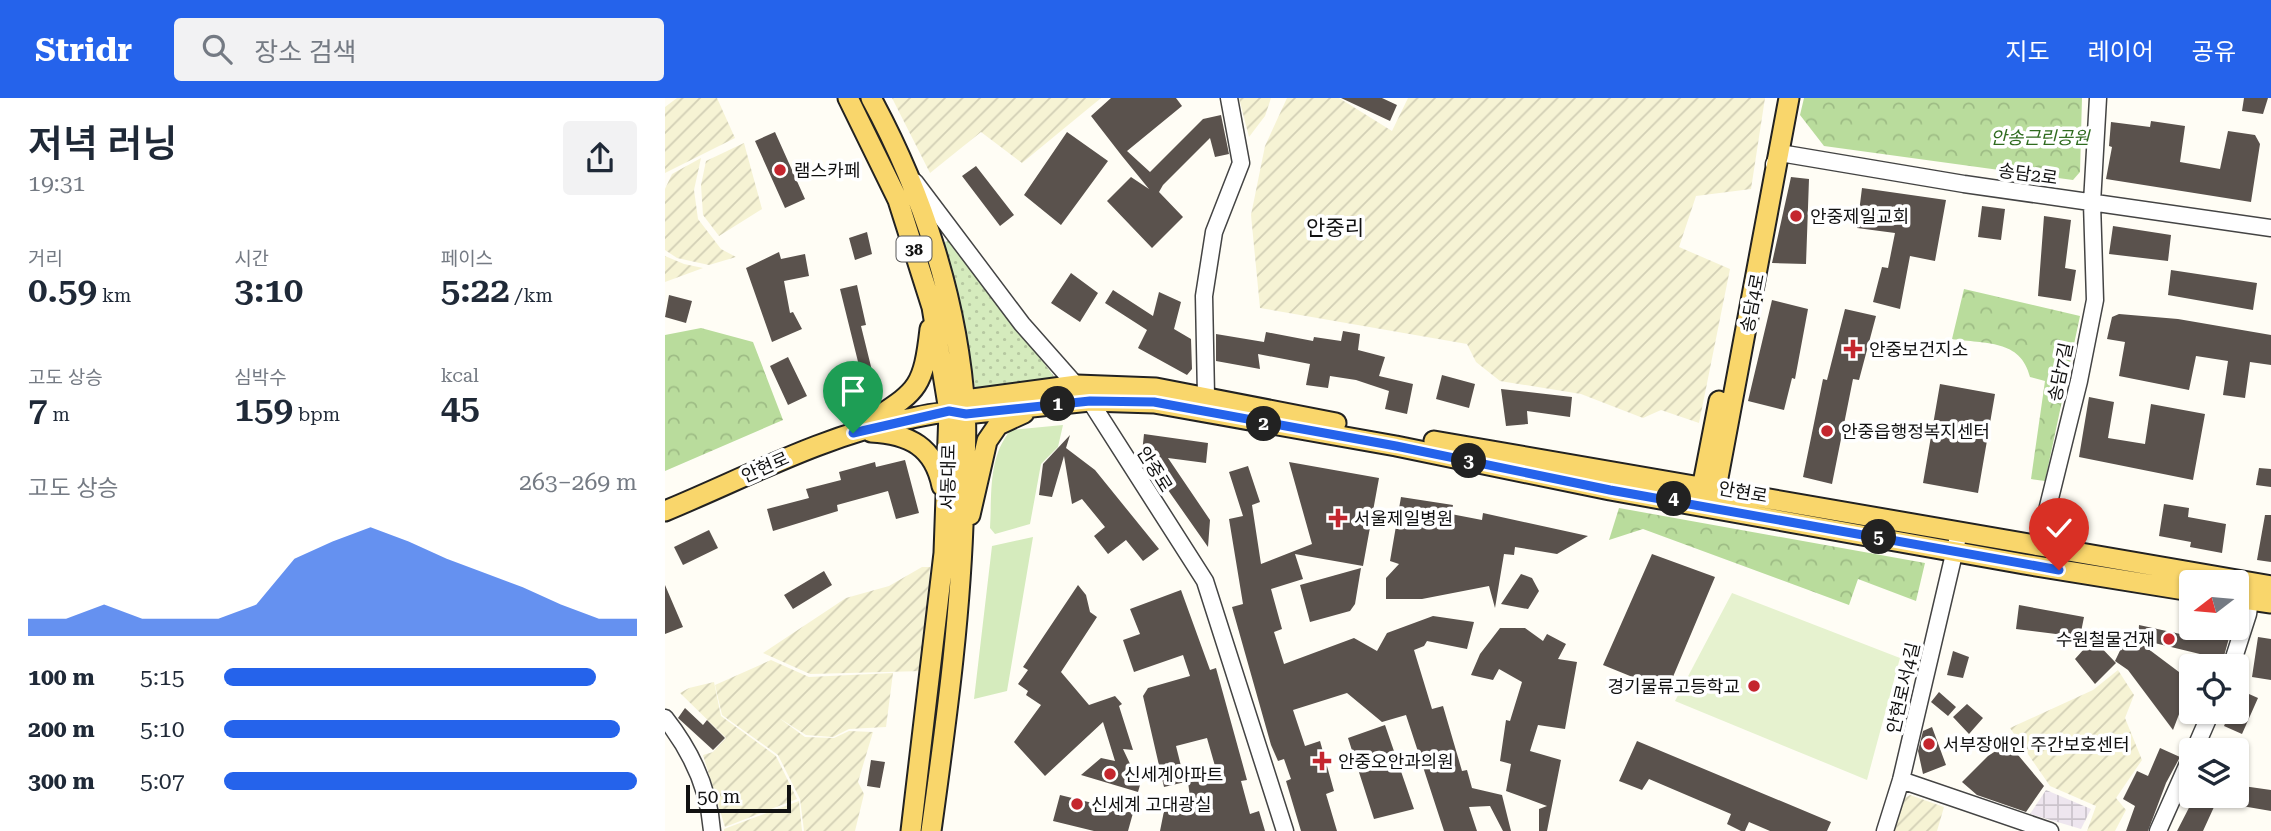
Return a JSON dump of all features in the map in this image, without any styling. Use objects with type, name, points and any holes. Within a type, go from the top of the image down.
[{"type":"main road","name":"서동대로","points":[[848,98],[898,200],[960,408],[925,731],[911,831]]},
{"type":"main road","name":"서동대로","points":[[871,98],[908,172],[944,282],[957,340],[964,534],[960,597],[931,831]]},
{"type":"main road","name":"송담4로","points":[[1708,496],[1767,175],[1778,98]]},
{"type":"main road","name":"송담4로","points":[[1708,496],[1780,153],[1789,98]]},
{"type":"main road","points":[[853,433],[901,402],[914,388],[925,370],[932,307]]},
{"type":"main road","name":"안현로","points":[[665,511],[793,454],[853,433],[1077,385],[1156,388],[1708,496],[1955,552],[2179,589]]},
{"type":"main road","name":"안현로","points":[[960,408],[1090,401],[1154,402],[1708,496],[1958,532],[2253,592],[2271,603]]},
{"type":"main road","points":[[964,534],[978,492],[982,457],[991,433],[1005,421],[1041,405]]},
{"type":"main road","points":[[853,433],[901,435],[920,444],[936,468],[947,509]]},
{"type":"street","points":[[1206,396],[1204,296],[1215,232],[1241,163],[1229,98]]},
{"type":"street","name":"송담7길","points":[[2038,547],[2079,382],[2095,299],[2092,203],[2098,98]]},
{"type":"street","points":[[1767,175],[1780,153]]},
{"type":"street","name":"송담2로","points":[[1780,153],[2092,203],[2271,228]]},
{"type":"street","name":"안중로","points":[[908,172],[1022,324],[1090,401],[1205,581],[1285,831]]},
{"type":"street","name":"안현로서4길","points":[[1885,831],[1901,780],[1958,532]]},
{"type":"street","points":[[2235,654],[2253,592]]},
{"type":"street","points":[[665,718],[687,746],[702,783],[712,831]]},
{"type":"street","points":[[1901,780],[2050,831]]},
{"type":"street","points":[[2158,831],[2179,784]]},
{"type":"shaded area","points":[[677,98],[717,98],[735,138],[665,173],[665,107]]},
{"type":"shaded area","points":[[892,98],[1101,98],[1022,163],[981,132],[930,173]]},
{"type":"shaded area","points":[[1239,98],[1271,98],[1265,116],[1249,137]]},
{"type":"shaded area","points":[[1287,98],[1339,98],[1392,131],[1408,98],[1765,98],[1751,189],[1696,196],[1679,247],[1730,269],[1699,423],[1661,410],[1643,418],[1581,394],[1500,381],[1476,362],[1467,344],[1260,308],[1251,215],[1265,146]]},
{"type":"shaded area","points":[[744,143],[762,209],[719,236],[703,215],[701,185],[706,161]]},
{"type":"shaded area","points":[[701,158],[694,190],[698,219],[721,249],[736,257],[709,265],[677,258],[665,250],[665,189],[672,174]]},
{"type":"shaded area","points":[[665,256],[684,264],[703,268],[665,282]]},
{"type":"shaded area","points":[[922,567],[930,567],[923,671],[810,674],[763,653],[846,598],[889,586]]},
{"type":"shaded area","points":[[771,660],[809,677],[893,673],[886,727],[849,729],[833,737],[806,735],[779,718],[805,737],[834,738],[849,731],[873,732],[858,782],[864,794],[855,831],[804,831],[800,799],[778,755],[722,715],[715,685]]},
{"type":"shaded area","points":[[2118,670],[2134,695],[2125,718],[2142,760],[2116,798],[2126,810],[2115,831],[2087,831],[2096,806],[2050,786],[2010,728],[2093,690]]},
{"type":"shaded area","points":[[714,682],[721,716],[776,756],[797,799],[725,827],[703,755],[713,752],[726,738],[680,693]]},
{"type":"shaded area","points":[[2046,790],[2091,809],[2081,829],[2030,814]]},
{"type":"shaded area","points":[[1910,795],[1944,807],[1937,831],[1892,831],[1903,799]]},
{"type":"shaded area","points":[[799,801],[802,831],[724,831],[724,829]]},
{"type":"green space","name":"안송근린공원","points":[[1804,98],[2082,98],[2080,172],[2073,180],[1824,146],[1800,115]]},
{"type":"green space","points":[[950,240],[1056,379],[976,393],[967,340],[942,243]]},
{"type":"green space","points":[[1964,289],[2080,316],[2045,481],[2031,479],[2045,381],[2030,377],[2019,356],[2010,350],[1989,343],[1952,339]]},
{"type":"green space","points":[[701,328],[753,342],[783,420],[665,471],[665,335]]},
{"type":"green space","points":[[1063,425],[1058,447],[1041,464],[1030,524],[995,534],[990,528],[993,476],[998,452],[1004,440],[1011,430]]},
{"type":"green space","points":[[1619,508],[1925,563],[1916,601],[1858,579],[1849,605],[1643,529],[1609,540]]},
{"type":"green space","points":[[1033,537],[1007,691],[974,699],[992,546]]},
{"type":"green space","points":[[1732,593],[1900,658],[1867,780],[1675,701]]},
{"type":"building","points":[[1111,98],[1176,98],[1182,106],[1127,151],[1150,172],[1203,119],[1221,115],[1229,154],[1215,157],[1210,138],[1163,185],[1159,192],[1183,217],[1152,248],[1107,201],[1131,177],[1149,189],[1091,116]]},
{"type":"building","points":[[1341,98],[1382,98],[1397,105],[1390,121]]},
{"type":"building","points":[[2244,98],[2268,98],[2263,114],[2242,111]]},
{"type":"building","points":[[2151,121],[2185,126],[2180,162],[2220,169],[2228,131],[2255,135],[2260,144],[2251,202],[2106,179],[2112,147],[2109,146],[2111,122],[2150,127]]},
{"type":"building","name":"램스카페","points":[[775,132],[805,199],[785,208],[755,141]]},
{"type":"building","points":[[1067,132],[1108,161],[1061,225],[1024,195]]},
{"type":"building","points":[[976,166],[1014,215],[1000,226],[962,176]]},
{"type":"building","name":"안중제일교회","points":[[1791,177],[1809,179],[1806,264],[1772,263]]},
{"type":"building","points":[[1862,188],[1946,200],[1935,261],[1910,256],[1900,309],[1873,302],[1882,267],[1888,268],[1895,233],[1857,228]]},
{"type":"building","points":[[1982,206],[2005,209],[2001,240],[1978,237]]},
{"type":"building","points":[[2044,216],[2071,220],[2065,268],[2076,270],[2071,301],[2038,296]]},
{"type":"building","points":[[2113,226],[2171,235],[2168,261],[2109,254]]},
{"type":"building","points":[[867,232],[872,254],[855,260],[849,238]]},
{"type":"building","points":[[779,252],[781,259],[805,254],[809,276],[784,281],[790,313],[793,312],[802,329],[772,342],[746,268]]},
{"type":"building","points":[[2171,270],[2257,283],[2253,310],[2168,295]]},
{"type":"building","points":[[1071,273],[1098,293],[1080,322],[1051,303]]},
{"type":"building","points":[[857,285],[866,325],[861,326],[877,391],[866,394],[840,289]]},
{"type":"building","points":[[1113,290],[1153,316],[1159,292],[1181,302],[1174,329],[1191,339],[1192,369],[1187,375],[1138,348],[1147,330],[1105,303]]},
{"type":"building","points":[[669,295],[692,301],[686,323],[665,317]]},
{"type":"building","points":[[1772,300],[1808,309],[1795,379],[1792,378],[1784,410],[1748,401]]},
{"type":"building","points":[[1845,309],[1876,316],[1859,380],[1853,379],[1832,484],[1803,477],[1823,379],[1827,380]]},
{"type":"building","points":[[2119,314],[2178,319],[2271,335],[2271,365],[2250,362],[2245,398],[2223,395],[2228,361],[2196,356],[2189,390],[2119,376],[2125,342],[2107,339],[2112,317]]},
{"type":"building","points":[[1343,331],[1360,334],[1358,350],[1385,357],[1379,376],[1413,384],[1407,414],[1385,409],[1389,391],[1356,380],[1330,376],[1328,388],[1306,385],[1310,364],[1258,354],[1260,369],[1216,361],[1216,334],[1264,342],[1266,332],[1313,341],[1314,337],[1341,341]]},
{"type":"building","points":[[788,357],[807,396],[788,405],[770,366]]},
{"type":"building","points":[[1442,375],[1475,384],[1469,408],[1436,399]]},
{"type":"building","points":[[1940,384],[1995,394],[1978,493],[1923,483]]},
{"type":"building","points":[[1501,389],[1572,397],[1570,417],[1527,411],[1528,424],[1506,426]]},
{"type":"building","points":[[2089,397],[2114,402],[2108,438],[2145,444],[2151,404],[2205,414],[2193,480],[2079,457]]},
{"type":"building","points":[[1144,434],[1208,443],[1206,463],[1168,458],[1210,520],[1208,547],[1142,453]]},
{"type":"building","points":[[1070,435],[1066,448],[1095,470],[1159,549],[1143,561],[1126,540],[1108,554],[1094,536],[1105,527],[1082,499],[1072,504],[1064,456],[1052,497],[1039,495],[1043,464]]},
{"type":"building","points":[[905,460],[919,513],[896,519],[888,491],[837,505],[838,511],[773,531],[767,509],[809,498],[806,489],[841,480],[839,472],[875,462],[876,467]]},
{"type":"building","points":[[1289,462],[1379,478],[1363,566],[1295,554],[1303,579],[1271,589],[1282,629],[1274,632],[1284,664],[1354,638],[1377,651],[1387,633],[1433,616],[1474,622],[1467,649],[1427,641],[1424,646],[1414,650],[1432,709],[1443,706],[1462,771],[1467,770],[1472,788],[1502,795],[1511,831],[1503,831],[1490,806],[1469,807],[1477,831],[1444,831],[1406,715],[1382,722],[1347,693],[1293,710],[1305,746],[1320,741],[1334,791],[1326,794],[1337,831],[1301,831],[1286,781],[1291,779],[1284,759],[1278,761],[1271,745],[1232,607],[1243,604],[1229,519],[1243,516],[1229,472],[1248,466],[1260,502],[1252,505],[1261,564],[1312,544]]},
{"type":"building","points":[[2259,468],[2271,469],[2271,487],[2256,485]]},
{"type":"building","points":[[1401,497],[1453,505],[1451,514],[1482,520],[1483,513],[1588,536],[1557,554],[1515,547],[1514,555],[1504,554],[1495,608],[1489,586],[1422,599],[1386,599],[1386,578],[1399,564],[1390,561]]},
{"type":"building","points":[[2164,504],[2189,508],[2188,517],[2226,524],[2222,553],[2190,547],[2191,542],[2159,536]]},
{"type":"building","points":[[2265,515],[2271,515],[2271,562],[2257,560]]},
{"type":"building","points":[[709,530],[718,548],[683,565],[674,547]]},
{"type":"building","points":[[1652,554],[1715,577],[1667,691],[1603,665]]},
{"type":"building","points":[[1361,568],[1355,604],[1350,611],[1310,622],[1300,585]]},
{"type":"building","points":[[824,571],[832,585],[793,609],[784,595]]},
{"type":"building","points":[[1521,574],[1532,578],[1539,591],[1528,609],[1501,604]]},
{"type":"building","points":[[665,585],[683,627],[665,634]]},
{"type":"building","points":[[1078,585],[1086,595],[1090,612],[1097,617],[1061,672],[1089,705],[1115,696],[1122,704],[1119,706],[1133,750],[1123,749],[1140,785],[1138,792],[1081,775],[1101,758],[1115,761],[1103,722],[1045,776],[1014,742],[1041,705],[1026,695],[1028,691],[1018,684],[1028,670],[1023,667]]},
{"type":"building","points":[[1181,590],[1210,670],[1216,668],[1247,780],[1241,781],[1250,814],[1259,811],[1265,831],[1160,831],[1165,806],[1191,804],[1187,775],[1215,766],[1207,738],[1176,746],[1185,782],[1164,787],[1143,696],[1148,688],[1190,676],[1183,655],[1134,672],[1123,640],[1140,634],[1130,609]]},
{"type":"building","points":[[2019,605],[2084,617],[2080,637],[2016,629]]},
{"type":"building","name":"수원철물건재","points":[[2139,625],[2179,634],[2179,640],[2228,640],[2225,654],[2200,654],[2138,639]]},
{"type":"building","points":[[1500,628],[1525,628],[1543,641],[1547,634],[1566,644],[1558,659],[1577,662],[1565,729],[1538,725],[1530,751],[1561,760],[1547,831],[1539,831],[1539,809],[1547,806],[1506,791],[1511,764],[1500,761],[1506,720],[1510,721],[1522,682],[1499,669],[1493,680],[1471,675],[1480,654]]},
{"type":"building","points":[[2258,637],[2271,639],[2271,680],[2252,677]]},
{"type":"building","points":[[2126,638],[2143,645],[2179,672],[2179,714],[2173,730],[2128,670],[2115,661]]},
{"type":"building","points":[[2093,639],[2116,663],[2095,684],[2075,659]]},
{"type":"building","points":[[1953,651],[1969,657],[1963,678],[1947,675]]},
{"type":"building","points":[[1939,692],[1956,707],[1948,716],[1931,702]]},
{"type":"building","points":[[2249,694],[2258,698],[2249,718]]},
{"type":"building","points":[[1967,704],[1983,718],[1969,734],[1953,717]]},
{"type":"building","points":[[685,708],[703,725],[707,720],[725,738],[713,750],[678,718]]},
{"type":"building","points":[[2225,724],[2246,724],[2242,734],[2224,726]]},
{"type":"building","points":[[1385,725],[1414,809],[1374,819],[1348,738]]},
{"type":"building","name":"서부장애인 주간보호센터","points":[[1932,727],[1946,765],[1923,774],[1918,751],[1923,731]]},
{"type":"building","points":[[1637,741],[1831,822],[1827,831],[1770,831],[1749,822],[1745,831],[1741,831],[1727,824],[1731,814],[1649,779],[1642,790],[1619,781]]},
{"type":"building","points":[[2008,743],[2044,786],[2026,812],[1977,795],[1962,782],[1988,756]]},
{"type":"building","points":[[2160,748],[2179,757],[2148,831],[2126,831],[2135,806],[2123,799],[2137,771],[2148,776]]},
{"type":"building","points":[[871,760],[885,762],[880,788],[867,786]]},
{"type":"building","points":[[2249,787],[2271,790],[2271,811],[2249,807]]},
{"type":"building","name":"신세계 고대광실","points":[[1060,795],[1133,813],[1128,831],[1094,831],[1053,821]]},
{"type":"building","points":[[2189,808],[2214,808],[2203,831],[2177,831]]},
{"type":"place","name":"램스카페","points":[[780,170]]},
{"type":"place","name":"안중제일교회","points":[[1796,216]]},
{"type":"place","name":"안중보건지소","points":[[1853,349]]},
{"type":"place","name":"안중읍행정복지센터","points":[[1827,431]]},
{"type":"place","name":"서울제일병원","points":[[1338,518]]},
{"type":"place","name":"수원철물건재","points":[[2169,639]]},
{"type":"place","name":"경기물류고등학교","points":[[1754,686]]},
{"type":"place","name":"서부장애인 주간보호센터","points":[[1929,744]]},
{"type":"place","name":"안중오안과의원","points":[[1322,761]]},
{"type":"place","name":"신세계아파트","points":[[1110,774]]},
{"type":"place","name":"신세계 고대광실","points":[[1077,804]]},
{"type":"district","name":"안중리","points":[[1335,228]]},
{"type":"route","points":[[853,433],[949,411],[966,414],[1090,401],[1154,402],[1396,446],[1610,490],[1667,498],[2059,570]]}]
